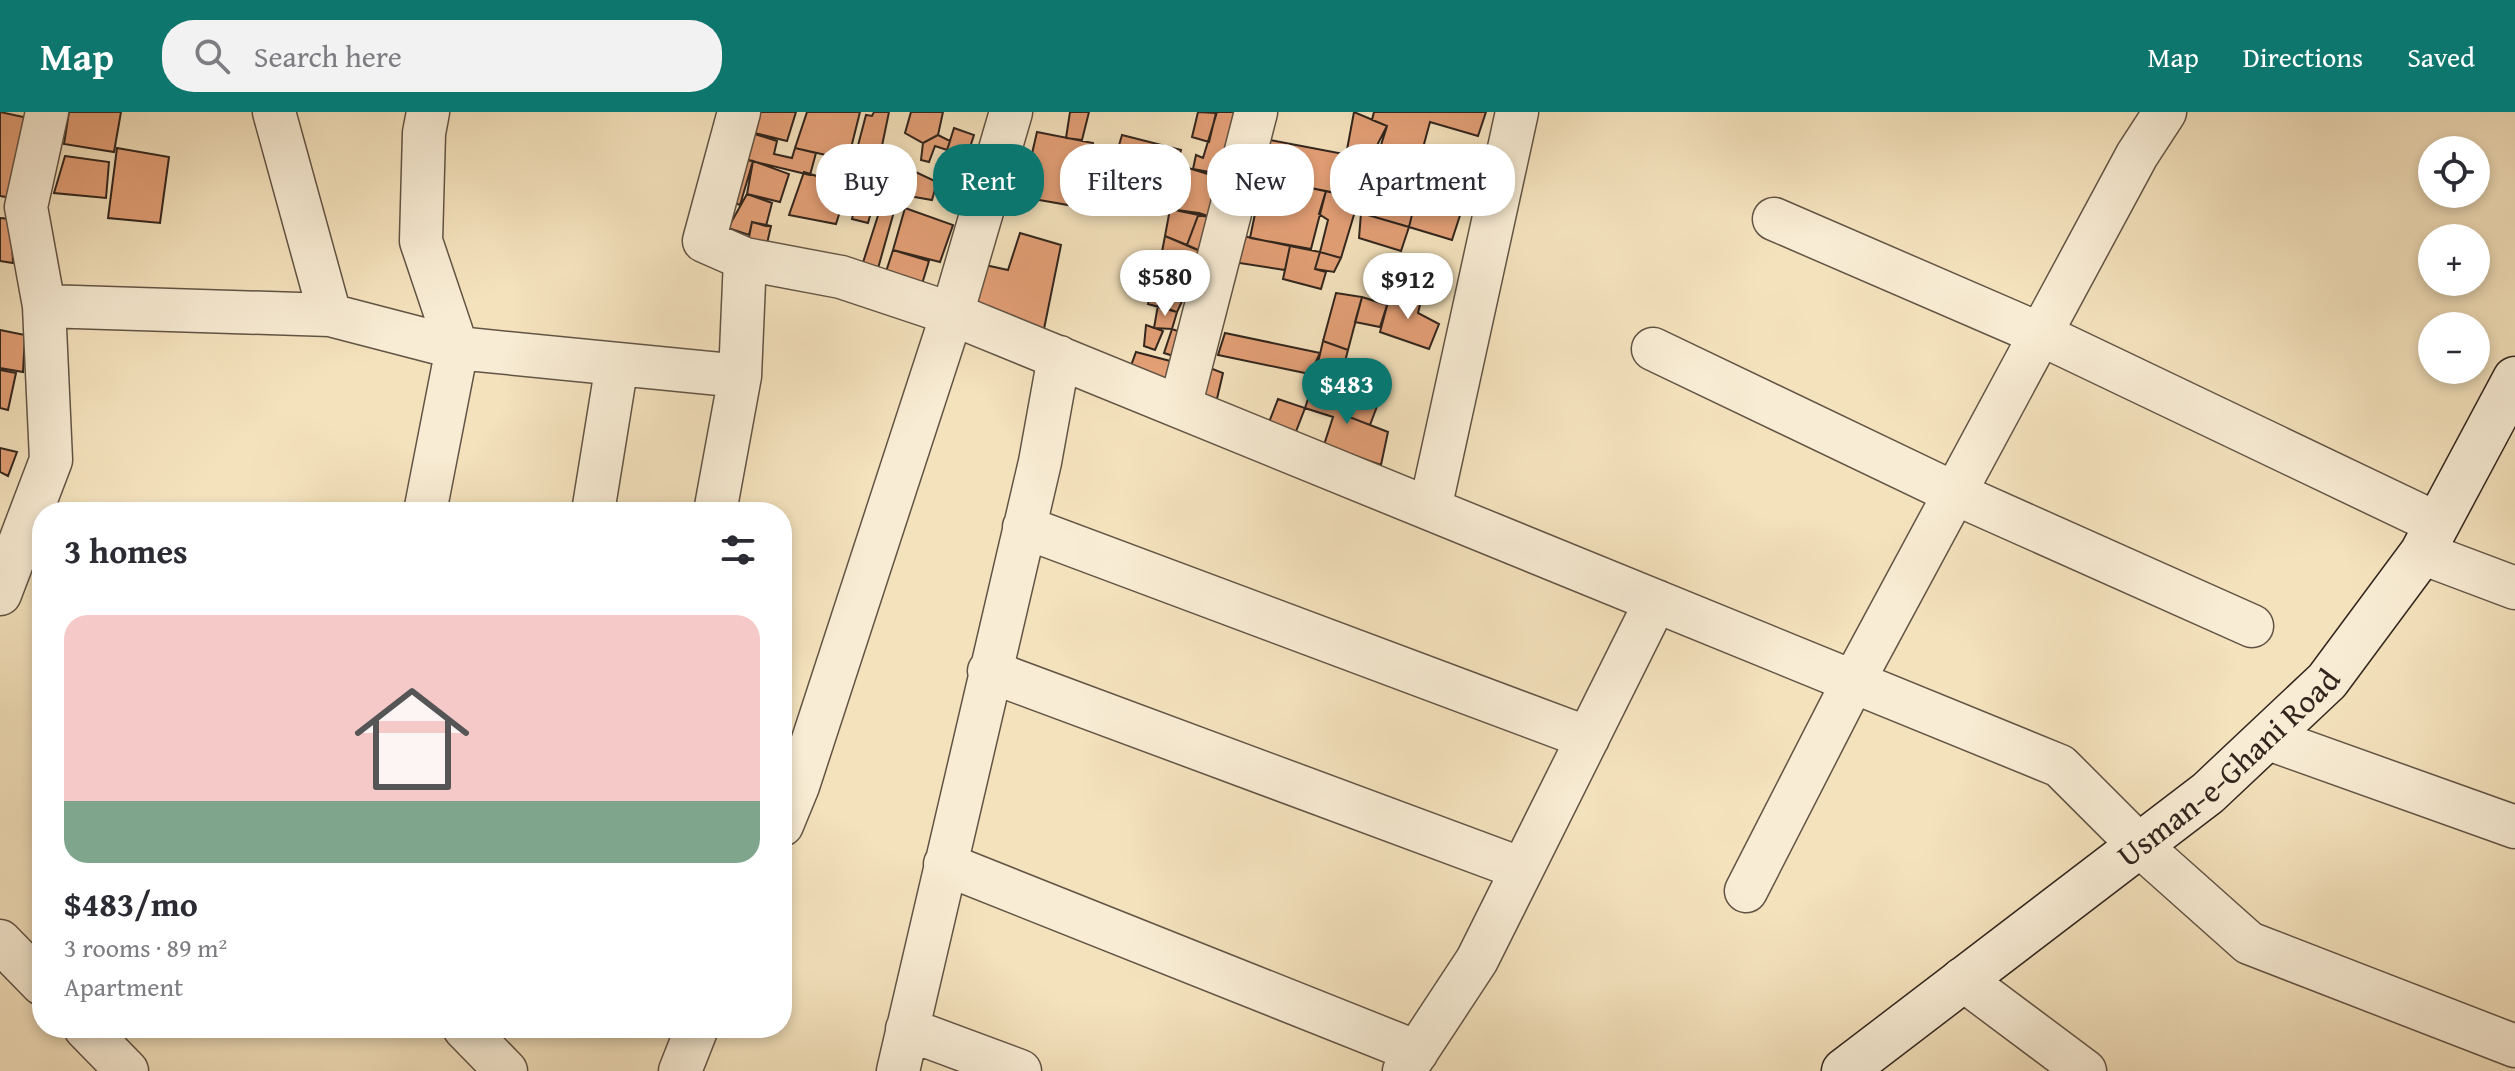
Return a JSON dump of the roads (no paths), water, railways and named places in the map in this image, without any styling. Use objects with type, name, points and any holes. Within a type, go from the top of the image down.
[{"type":"main road","name":"Usman-e-Ghani Road","points":[[1844,1071],[2208,793],[2327,681],[2430,538],[2513,389]]},
{"type":"street","points":[[35,502],[51,460],[44,306],[26,207],[47,112]]},
{"type":"street","points":[[274,112],[330,315]]},
{"type":"street","points":[[427,502],[457,348],[421,241],[424,133],[428,112]]},
{"type":"street","points":[[739,112],[704,241],[745,259],[841,277],[952,314],[2060,766],[2139,845],[2249,943],[2515,1046]]},
{"type":"street","points":[[795,750],[952,314],[1011,112]]},
{"type":"street","points":[[1180,407],[1256,112]]},
{"type":"street","points":[[1430,509],[1517,112]]},
{"type":"street","points":[[1746,891],[1954,493],[2137,155],[2165,112]]},
{"type":"street","points":[[1774,219],[2040,334],[2430,538],[2515,588]]},
{"type":"street","points":[[717,502],[740,376],[745,259]]},
{"type":"street","points":[[44,306],[330,315],[457,348],[740,376]]},
{"type":"street","points":[[1653,349],[1954,493],[2252,626]]},
{"type":"street","points":[[898,1071],[1024,527],[1059,357]]},
{"type":"street","points":[[595,502],[617,364]]},
{"type":"street","points":[[0,594],[32,510]]},
{"type":"street","points":[[1024,527],[1588,738]]},
{"type":"street","points":[[945,864],[1411,1061],[1477,960],[1656,601]]},
{"type":"street","points":[[989,671],[1522,869]]},
{"type":"street","points":[[2266,738],[2515,827]]},
{"type":"street","points":[[0,941],[32,974]]},
{"type":"street","points":[[1962,979],[2085,1071]]},
{"type":"street","points":[[907,1029],[1020,1071]]},
{"type":"street","points":[[474,1038],[506,1071]]},
{"type":"street","points":[[680,1071],[693,1038]]}]
